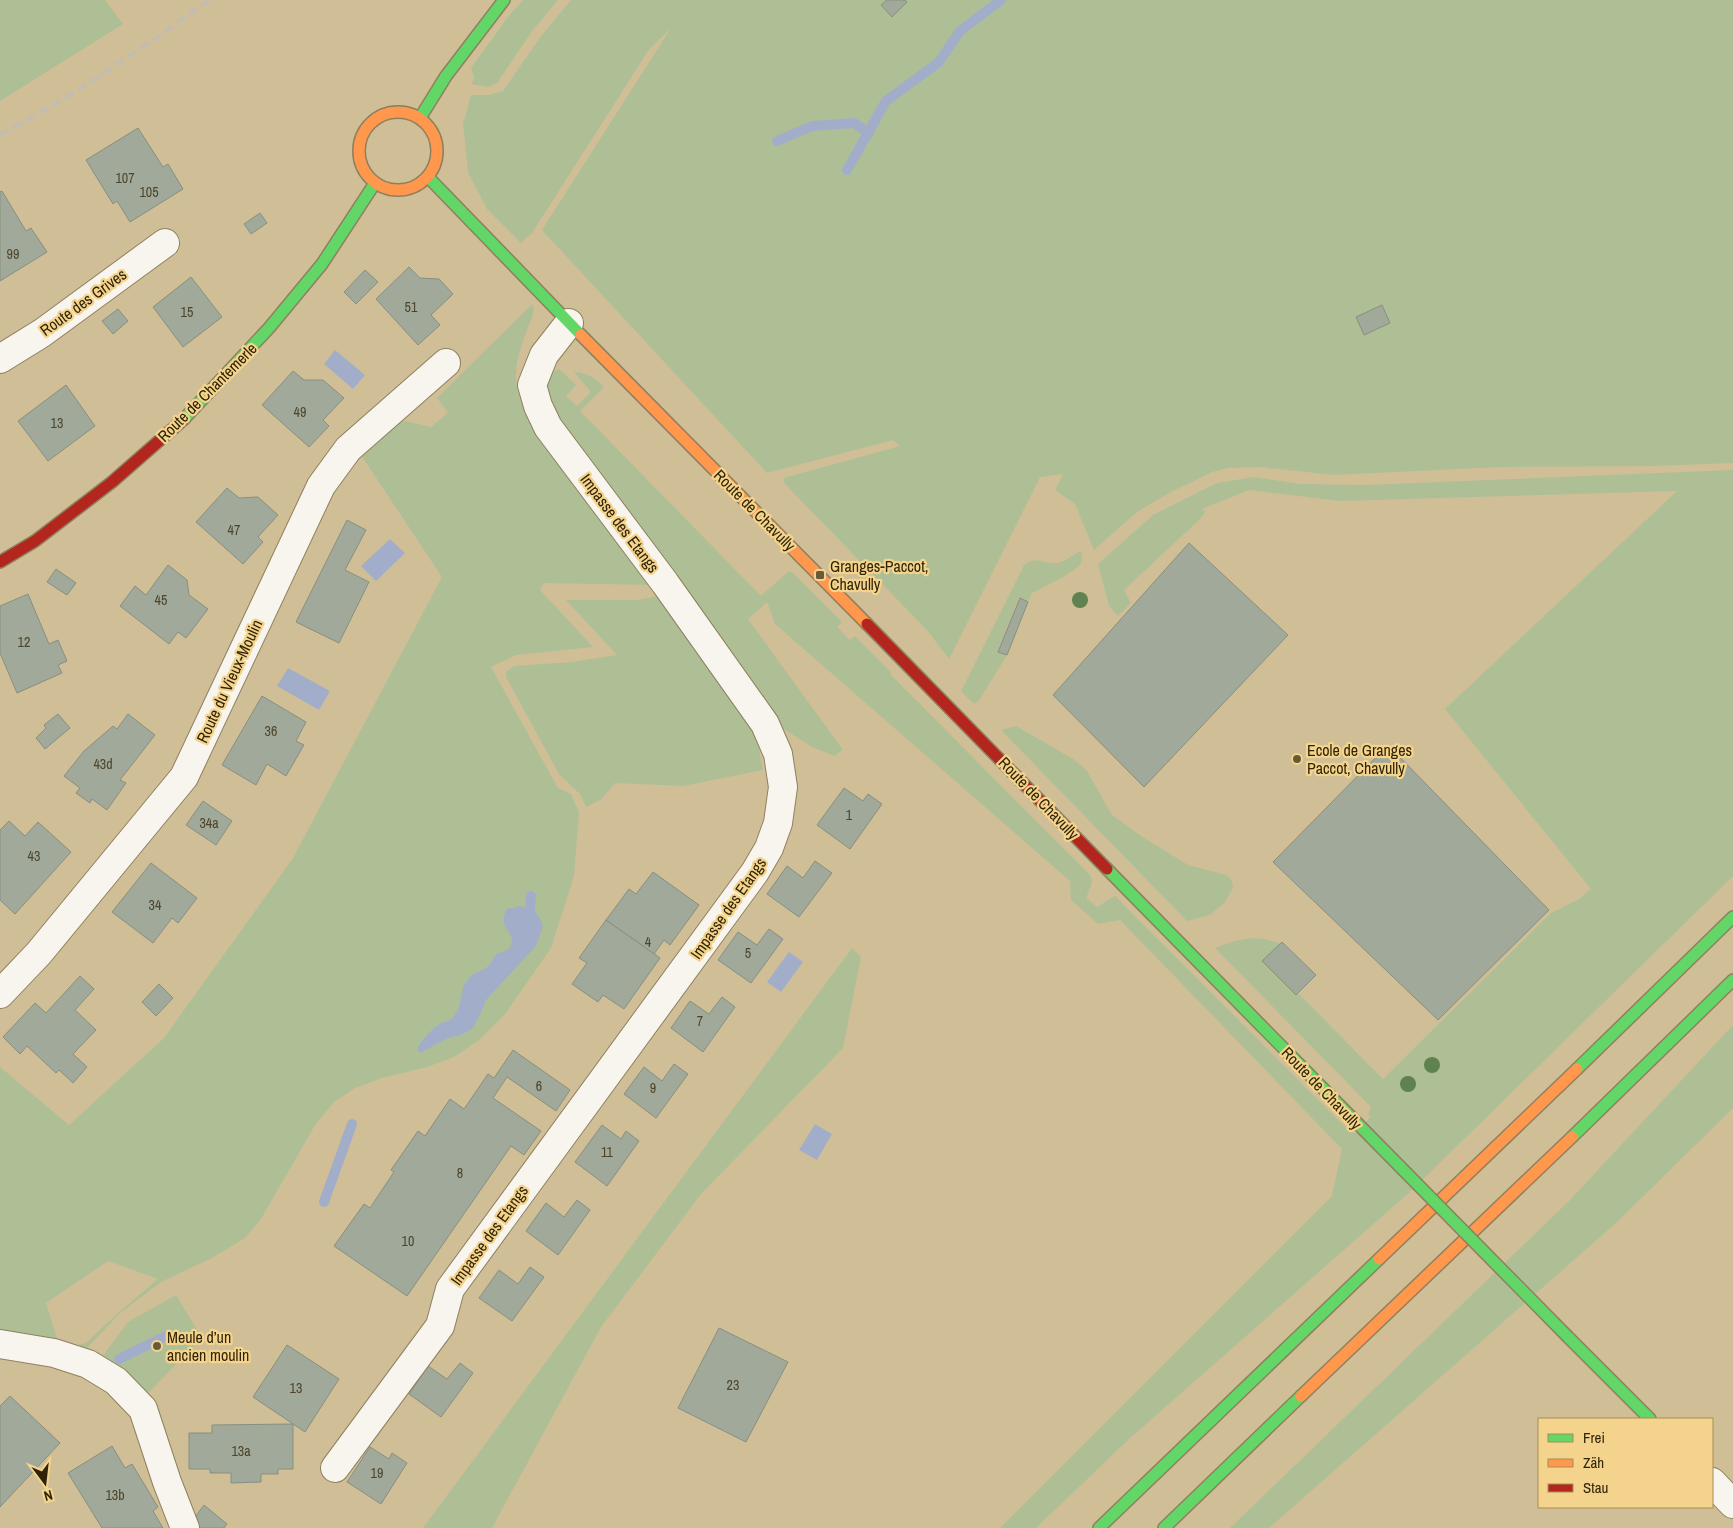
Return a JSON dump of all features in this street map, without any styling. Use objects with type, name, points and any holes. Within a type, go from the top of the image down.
[{"type":"main road","points":[[420,118],[446,76],[504,0]]},
{"type":"main road","points":[[394,112],[407,112],[429,125],[435,135],[438,146],[438,158],[428,177],[418,186],[402,190],[385,188],[375,184],[366,174],[360,161],[359,148],[362,135],[370,123],[381,116],[394,112]]},
{"type":"main road","name":"Route de Chavully","points":[[428,177],[569,323],[732,486],[1649,1418]]},
{"type":"main road","name":"Route de Chantemerle","points":[[0,562],[35,541],[104,488],[181,422],[269,328],[322,264],[375,184]]},
{"type":"main road","points":[[1099,1528],[1656,994],[1733,917]]},
{"type":"main road","points":[[1164,1528],[1733,980]]},
{"type":"street","name":"Route des Grives","points":[[0,359],[42,332],[165,243]]},
{"type":"street","name":"Impasse des Etangs","points":[[335,1468],[440,1326],[450,1289],[755,872],[770,848],[778,823],[783,786],[778,754],[765,724],[665,583],[548,426],[538,406],[532,385],[544,355],[569,323]]},
{"type":"street","name":"Route du Vieux-Moulin","points":[[0,994],[39,953],[184,777],[317,494],[327,478],[348,449],[446,363]]},
{"type":"street","points":[[0,1344],[54,1353],[88,1364],[116,1381],[143,1409],[167,1482],[185,1528]]},
{"type":"street","points":[[1713,1483],[1733,1504]]},
{"type":"green space","points":[[0,0],[105,0],[123,24],[0,101]]},
{"type":"green space","points":[[523,0],[558,0],[533,30],[497,83],[488,87],[472,84],[474,77],[471,68],[508,17]]},
{"type":"green space","points":[[571,0],[1733,0],[1733,463],[1655,466],[1500,467],[1333,475],[1262,467],[1228,468],[1212,472],[1169,493],[1137,512],[1094,550],[1075,504],[1055,490],[1063,474],[1040,477],[949,659],[927,630],[784,483],[784,478],[900,446],[893,440],[767,473],[542,230],[671,28],[648,51],[532,233],[521,243],[487,209],[468,172],[463,124],[471,95],[489,95],[503,91],[541,36]]},
{"type":"green space","points":[[532,304],[534,308],[533,315],[519,354],[516,374],[522,404],[528,417],[653,585],[543,583],[540,590],[593,647],[516,655],[491,667],[558,788],[571,794],[579,812],[574,876],[551,948],[505,1014],[479,1040],[454,1057],[355,1088],[334,1102],[315,1125],[261,1219],[245,1238],[212,1258],[161,1282],[120,1313],[88,1347],[78,1351],[0,1336],[0,1067],[69,1125],[164,1038],[293,858],[442,577],[361,455],[401,420],[431,427],[448,413],[437,398]],"holes":[[[108,1261],[158,1279],[86,1343],[74,1346],[58,1341],[46,1303]]]},
{"type":"green space","points":[[559,369],[576,385],[566,396],[577,406],[591,392],[574,372],[590,376],[604,387],[580,411],[761,596],[789,571],[793,573],[842,622],[837,627],[850,640],[855,636],[890,671],[891,675],[1090,875],[1092,883],[1086,898],[1097,907],[1115,896],[1351,1133],[1357,1133],[1370,1117],[1368,1114],[1371,1107],[1215,948],[1240,940],[1257,938],[1282,945],[1266,961],[1383,1079],[1551,913],[1579,899],[1591,889],[1445,709],[1677,491],[1340,501],[1249,490],[1202,509],[1205,512],[1199,520],[1124,590],[1131,603],[1118,616],[1109,606],[1098,564],[1153,515],[1217,483],[1254,477],[1301,484],[1365,485],[1733,470],[1733,876],[1412,1190],[1129,1439],[1036,1528],[1000,1528],[1332,1196],[1342,1149],[1120,920],[1098,924],[1071,900],[1070,881],[775,624],[767,602],[748,619],[843,750],[834,756],[812,747],[779,726],[550,413],[545,384],[551,373]]},
{"type":"green space","points":[[1079,552],[1082,553],[1082,561],[1079,566],[1065,576],[1032,593],[1028,602],[1019,598],[998,651],[1007,655],[978,702],[974,704],[961,691],[1024,565],[1036,560],[1059,563]]},
{"type":"green space","points":[[657,596],[748,720],[758,743],[763,770],[683,786],[615,783],[602,799],[586,807],[581,795],[559,774],[506,677],[506,672],[514,666],[572,662],[617,655],[566,600],[637,600]]},
{"type":"green space","points":[[1016,726],[1075,760],[1087,771],[1112,815],[1141,836],[1188,865],[1229,877],[1233,888],[1225,902],[1210,915],[1187,921],[1001,730]]},
{"type":"green space","points":[[852,948],[861,957],[843,1048],[701,1194],[601,1327],[492,1528],[423,1528]]},
{"type":"green space","points":[[1733,1025],[1733,1108],[1616,1223],[1269,1528],[1230,1528],[1569,1201]]},
{"type":"green space","points":[[176,1295],[202,1338],[148,1393],[102,1357],[128,1322]]},
{"type":"water","points":[[335,350],[365,375],[353,389],[324,364]]},
{"type":"water","points":[[390,539],[405,553],[376,581],[361,566]]},
{"type":"water","points":[[288,668],[330,691],[319,710],[277,686]]},
{"type":"water","points":[[520,906],[535,912],[543,926],[536,946],[486,1000],[473,1028],[461,1035],[448,1038],[420,1053],[417,1048],[428,1034],[441,1023],[451,1019],[457,1011],[462,991],[467,981],[474,974],[486,968],[496,955],[510,947],[512,938],[505,926],[504,916],[507,909]]},
{"type":"water","points":[[789,952],[803,962],[781,992],[767,982]]},
{"type":"water","points":[[815,1124],[832,1134],[817,1160],[799,1150]]},
{"type":"building","points":[[887,0],[905,0],[907,2],[892,17],[881,5]]},
{"type":"building","points":[[138,128],[163,167],[168,164],[183,189],[130,222],[117,201],[113,204],[86,160]]},
{"type":"building","points":[[2,191],[26,231],[31,228],[47,252],[0,281],[0,192]]},
{"type":"building","points":[[260,213],[267,223],[251,234],[244,224]]},
{"type":"building","points":[[409,267],[420,278],[439,279],[453,294],[431,315],[440,325],[418,345],[376,299]]},
{"type":"building","points":[[365,270],[378,282],[356,304],[344,292]]},
{"type":"building","points":[[191,277],[222,317],[183,347],[153,307]]},
{"type":"building","points":[[1382,305],[1390,323],[1364,335],[1356,317]]},
{"type":"building","points":[[118,309],[128,321],[113,334],[102,321]]},
{"type":"building","points":[[293,371],[304,380],[323,380],[344,398],[323,420],[329,426],[309,447],[262,405]]},
{"type":"building","points":[[66,385],[95,426],[48,461],[18,421]]},
{"type":"building","points":[[227,488],[239,498],[258,497],[278,515],[258,537],[263,542],[243,564],[196,522]]},
{"type":"building","points":[[347,520],[366,530],[345,570],[369,582],[339,643],[296,622]]},
{"type":"building","points":[[1189,543],[1288,635],[1144,787],[1053,695]]},
{"type":"building","points":[[168,565],[187,580],[189,595],[208,609],[186,638],[178,632],[169,644],[120,606],[135,586],[146,595]]},
{"type":"building","points":[[56,569],[76,583],[67,595],[47,582]]},
{"type":"building","points":[[28,594],[49,644],[58,640],[67,661],[58,665],[62,673],[17,693],[0,653],[0,606]]},
{"type":"building","points":[[1020,598],[1028,602],[1007,655],[998,652]]},
{"type":"building","points":[[262,696],[306,722],[296,741],[304,745],[286,776],[267,764],[256,785],[222,765]]},
{"type":"building","points":[[58,714],[70,728],[45,749],[36,738],[46,728],[44,725]]},
{"type":"building","points":[[128,714],[155,735],[120,780],[126,783],[107,810],[92,799],[90,803],[76,793],[80,788],[64,776],[84,751],[113,726],[117,729]]},
{"type":"building","points":[[1388,745],[1549,910],[1438,1020],[1273,862]]},
{"type":"building","points":[[844,788],[863,801],[868,794],[882,804],[850,849],[817,825]]},
{"type":"building","points":[[203,801],[232,821],[216,845],[186,825]]},
{"type":"building","points":[[9,821],[25,836],[38,822],[71,852],[15,914],[0,900],[0,830]]},
{"type":"building","points":[[815,861],[832,873],[799,917],[767,894],[787,866],[803,878]]},
{"type":"building","points":[[151,863],[197,898],[178,923],[172,918],[153,943],[112,912]]},
{"type":"building","points":[[653,872],[699,905],[670,945],[664,940],[654,954],[606,920],[629,889],[636,894]]},
{"type":"building","points":[[606,920],[660,958],[624,1009],[603,995],[598,1002],[572,984],[587,963],[579,958]]},
{"type":"building","points":[[769,929],[783,939],[751,983],[718,960],[738,932],[757,945]]},
{"type":"building","points":[[1282,942],[1316,975],[1296,995],[1262,961]]},
{"type":"building","points":[[80,976],[94,989],[75,1010],[96,1030],[73,1054],[87,1067],[73,1083],[59,1070],[56,1073],[27,1046],[20,1054],[3,1037],[35,1003],[46,1013]]},
{"type":"building","points":[[159,984],[173,998],[156,1016],[142,1002]]},
{"type":"building","points":[[722,997],[735,1007],[703,1052],[671,1028],[690,1001],[709,1014]]},
{"type":"building","points":[[513,1050],[570,1090],[556,1111],[507,1077],[493,1098],[541,1131],[524,1155],[511,1146],[407,1296],[334,1246],[364,1204],[370,1208],[394,1172],[391,1170],[418,1131],[425,1136],[450,1099],[464,1109],[488,1074],[494,1078]]},
{"type":"building","points":[[674,1064],[688,1074],[656,1118],[624,1094],[644,1067],[662,1081]]},
{"type":"building","points":[[602,1125],[621,1139],[626,1131],[639,1141],[607,1186],[575,1162]]},
{"type":"building","points":[[577,1200],[590,1210],[558,1255],[526,1231],[546,1203],[564,1217]]},
{"type":"building","points":[[530,1267],[544,1277],[512,1321],[479,1298],[499,1270],[518,1284]]},
{"type":"building","points":[[719,1328],[788,1362],[746,1442],[678,1408]]},
{"type":"building","points":[[287,1345],[339,1379],[305,1432],[253,1397]]},
{"type":"building","points":[[460,1363],[473,1373],[441,1417],[409,1394],[428,1366],[447,1379]]},
{"type":"building","points":[[10,1396],[60,1443],[0,1507],[0,1406]]},
{"type":"building","points":[[293,1424],[293,1469],[278,1469],[278,1474],[261,1474],[261,1482],[231,1483],[231,1473],[210,1473],[210,1469],[189,1469],[189,1433],[212,1433],[212,1425]]},
{"type":"building","points":[[112,1446],[125,1468],[132,1464],[158,1507],[153,1511],[163,1528],[102,1528],[68,1473]]},
{"type":"building","points":[[370,1447],[389,1459],[392,1453],[407,1463],[381,1504],[347,1482]]},
{"type":"building","points":[[204,1505],[227,1524],[224,1528],[200,1528],[192,1521]]},
{"type":"waterway","points":[[847,170],[886,101],[939,62],[960,31],[1001,0]]},
{"type":"waterway","points":[[777,141],[812,126],[854,123],[869,133]]},
{"type":"waterway","points":[[529,922],[531,896]]},
{"type":"waterway","points":[[324,1202],[352,1124]]},
{"type":"waterway","points":[[119,1359],[168,1335]]},
{"type":"railway","points":[[0,135],[107,71],[209,0]]},
{"type":"traffic: fast","points":[[420,118],[446,76],[504,0]]},
{"type":"traffic: fast","points":[[428,177],[581,335]]},
{"type":"traffic: fast","points":[[184,419],[269,328],[322,264],[375,183]]},
{"type":"traffic: fast","points":[[1107,869],[1357,1123]]},
{"type":"traffic: fast","points":[[1577,1069],[1733,917]]},
{"type":"traffic: fast","points":[[1572,1137],[1733,980]]},
{"type":"traffic: fast","points":[[1357,1123],[1568,1337]]},
{"type":"traffic: fast","points":[[1099,1528],[1379,1259]]},
{"type":"traffic: fast","points":[[1568,1337],[1649,1418]]},
{"type":"traffic: fast","points":[[1164,1528],[1301,1396]]},
{"type":"traffic: slow","points":[[390,112],[406,112],[420,118],[431,129],[437,143],[437,151],[437,159],[431,173],[420,184],[406,190],[390,190],[376,184],[365,173],[359,159],[359,143],[365,129],[376,118],[390,112]]},
{"type":"traffic: slow","points":[[581,335],[867,624]]},
{"type":"traffic: slow","points":[[1379,1259],[1577,1069]]},
{"type":"traffic: slow","points":[[1301,1396],[1572,1137]]},
{"type":"traffic: jam","points":[[0,562],[35,541],[112,482],[184,419]]},
{"type":"traffic: jam","points":[[867,624],[1107,869]]},
{"type":"place","name":"Granges-Paccot, Chavully","points":[[820,575]]},
{"type":"place","name":"Ecole de Granges Paccot, Chavully","points":[[1297,759]]},
{"type":"place","name":"Meule d’un ancien moulin","points":[[157,1346]]}]
